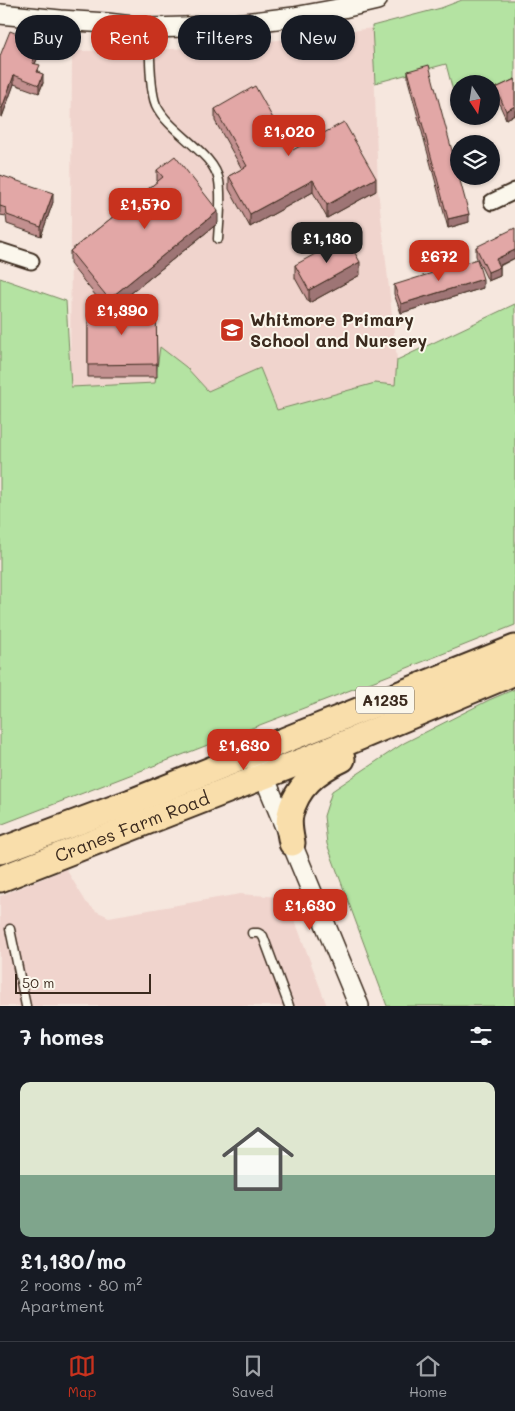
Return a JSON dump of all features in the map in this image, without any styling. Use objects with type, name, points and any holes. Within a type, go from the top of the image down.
[{"type":"main road","name":"Cranes Farm Road","points":[[0,852],[515,648]]},
{"type":"main road","name":"Cranes Farm Road","points":[[0,879],[264,776],[515,672]]},
{"type":"main road","name":"A1235","points":[[292,843],[289,828],[294,802],[300,791],[314,775],[328,765],[372,743],[454,697]]},
{"type":"street","points":[[168,27],[219,26],[294,18],[377,0]]},
{"type":"street","points":[[0,14],[91,22]]},
{"type":"street","points":[[492,202],[515,191]]},
{"type":"street","points":[[0,251],[31,261]]},
{"type":"street","points":[[254,752],[359,1006]]},
{"type":"lane","points":[[151,60],[156,104],[172,127],[207,159],[214,168],[218,180],[218,239]]},
{"type":"lane","points":[[10,929],[26,1006]]},
{"type":"lane","points":[[252,932],[262,936],[290,1006]]},
{"type":"shaded area","name":"Whitmore Primary School and Nursery","points":[[373,28],[378,190],[397,360],[402,386],[385,624],[70,387],[72,60],[81,60],[81,51],[91,51],[91,60],[168,60],[168,49],[178,49],[178,60],[271,60],[271,41],[281,40],[281,60],[355,60],[355,30]]},
{"type":"shaded area","points":[[66,869],[86,902],[96,911],[109,917],[240,894],[280,897],[291,910],[327,1006],[0,1006],[0,896]]},
{"type":"green space","points":[[462,0],[515,0],[515,87],[500,94],[500,75],[450,75],[450,79],[446,64],[375,83],[372,26],[441,8]]},
{"type":"green space","points":[[0,278],[66,301],[71,387],[155,383],[160,347],[186,367],[208,391],[260,368],[277,410],[375,383],[395,385],[397,360],[515,304],[515,625],[0,825]]},
{"type":"green space","points":[[515,689],[515,1006],[387,1006],[327,844],[324,816],[332,791],[404,743]]},
{"type":"building","points":[[10,31],[15,33],[15,60],[33,60],[32,63],[40,65],[37,72],[43,74],[39,85],[14,75],[2,108],[0,108],[0,56]]},
{"type":"building","points":[[429,65],[450,143],[450,185],[461,185],[469,214],[448,219],[408,71]]},
{"type":"building","points":[[515,79],[515,106],[506,111],[500,97],[500,86]]},
{"type":"building","points":[[255,86],[291,151],[344,122],[376,178],[327,205],[313,180],[250,214],[229,176],[247,166],[215,109]]},
{"type":"building","points":[[175,156],[218,211],[109,299],[70,251],[163,177],[157,170]]},
{"type":"building","points":[[0,175],[53,193],[41,227],[7,215],[6,208],[0,206]]},
{"type":"building","points":[[515,228],[515,250],[496,259],[500,267],[488,272],[476,247]]},
{"type":"building","points":[[346,237],[360,262],[309,290],[295,265]]},
{"type":"building","points":[[477,259],[483,279],[401,304],[394,285]]},
{"type":"building","points":[[156,307],[157,364],[88,365],[88,308]]},
{"type":"place","name":"Whitmore Primary School and Nursery","points":[[232,330]]}]
